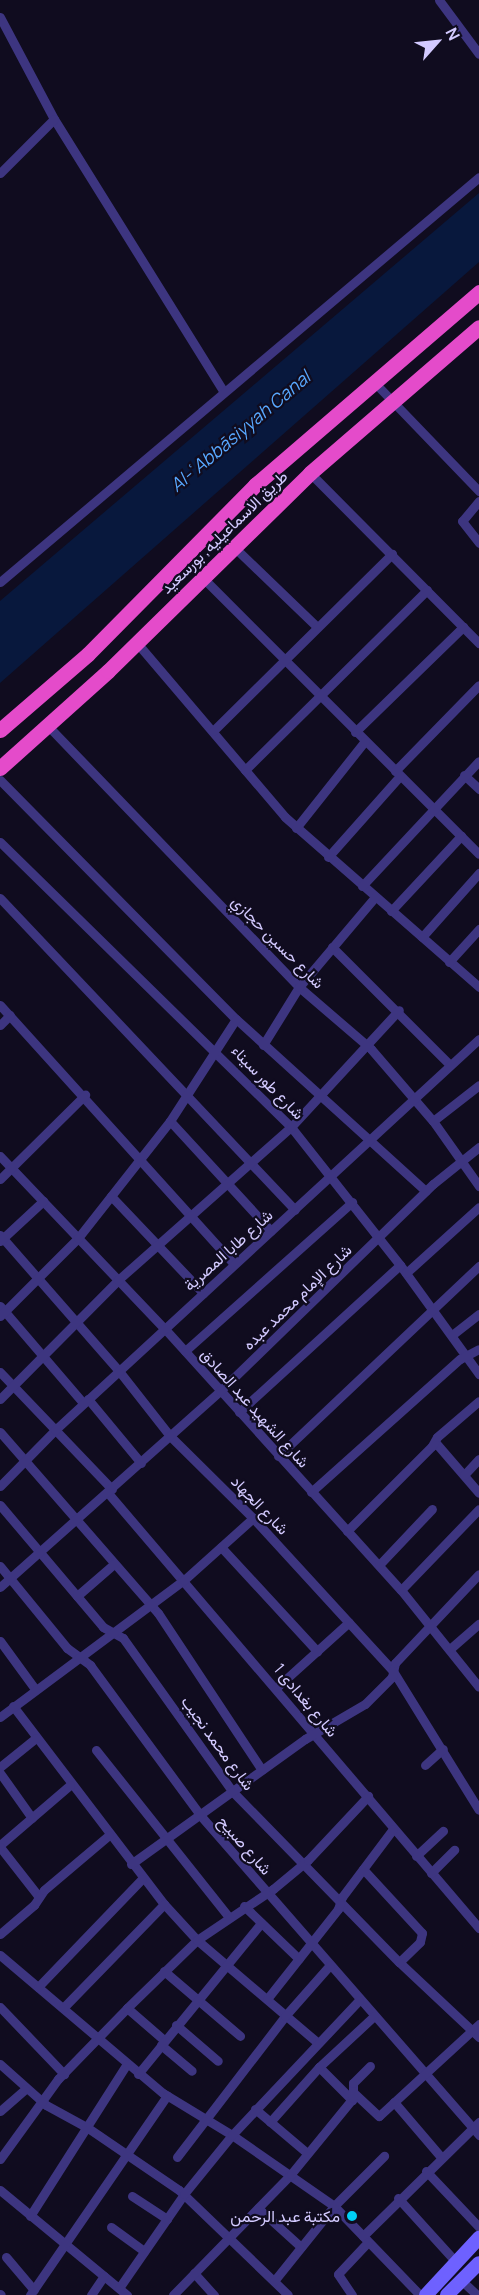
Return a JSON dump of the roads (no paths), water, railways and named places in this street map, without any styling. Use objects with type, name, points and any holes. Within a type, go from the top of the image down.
[{"type":"highway","name":"طريق الاسماعيليه, بورسعيد","points":[[0,730],[95,647],[246,493],[373,381],[479,292]]},
{"type":"highway","name":"طريق الاسماعيليه, بورسعيد","points":[[0,768],[137,643],[310,472],[479,327]]},
{"type":"main road","points":[[426,2295],[479,2238]]},
{"type":"main road","points":[[447,2295],[479,2263]]},
{"type":"street","points":[[439,0],[479,54]]},
{"type":"street","points":[[0,17],[54,119],[224,390]]},
{"type":"street","points":[[0,173],[54,119]]},
{"type":"street","points":[[0,582],[224,390],[479,177]]},
{"type":"street","points":[[373,381],[479,491]]},
{"type":"street","points":[[310,472],[479,643]]},
{"type":"street","points":[[479,501],[462,520],[479,543]]},
{"type":"street","points":[[234,547],[317,627]]},
{"type":"street","points":[[213,731],[393,555]]},
{"type":"street","points":[[203,578],[479,854]]},
{"type":"street","points":[[245,770],[427,590]]},
{"type":"street","points":[[355,732],[463,627]]},
{"type":"street","points":[[137,643],[296,828],[479,987]]},
{"type":"street","points":[[328,857],[398,773],[479,685]]},
{"type":"street","name":"شارع حسين حجازي","points":[[48,726],[299,987],[365,1043],[433,1121],[479,1186]]},
{"type":"street","points":[[296,828],[364,741]]},
{"type":"street","points":[[362,886],[432,808],[479,761]]},
{"type":"street","points":[[464,775],[479,789]]},
{"type":"street","points":[[0,780],[236,1019],[319,1095],[372,1139],[426,1191]]},
{"type":"street","points":[[391,910],[461,836]]},
{"type":"street","name":"شارع طور سيناء","points":[[0,842],[216,1049],[291,1127],[333,1177],[479,1374]]},
{"type":"street","points":[[422,937],[479,873]]},
{"type":"street","points":[[263,1045],[299,987],[375,897]]},
{"type":"street","points":[[0,898],[295,1210]]},
{"type":"street","points":[[450,962],[479,929]]},
{"type":"street","points":[[332,947],[399,1010],[449,1064]]},
{"type":"street","points":[[0,1005],[85,1095],[234,1264]]},
{"type":"street","points":[[0,1399],[118,1280],[291,1127],[365,1043],[399,1010]]},
{"type":"street","points":[[0,1025],[10,1015]]},
{"type":"street","points":[[141,1463],[1,1311],[39,1279],[78,1238],[170,1120],[236,1019]]},
{"type":"street","name":"شارع طابا المصرية","points":[[0,1486],[86,1401],[234,1264],[333,1177],[413,1097],[479,1039]]},
{"type":"street","points":[[433,1121],[479,1085]]},
{"type":"street","points":[[0,1179],[85,1095]]},
{"type":"street","points":[[170,1120],[271,1232]]},
{"type":"street","name":"شارع الإمام محمد عبده","points":[[0,1587],[79,1520],[220,1391],[426,1191],[479,1147]]},
{"type":"street","name":"شارع الشهيد عبد الصادق","points":[[0,1156],[165,1329],[401,1590],[431,1624],[479,1688]]},
{"type":"street","points":[[111,1196],[203,1293]]},
{"type":"street","points":[[1,1238],[43,1201]]},
{"type":"street","points":[[185,1351],[352,1202]]},
{"type":"street","points":[[239,1412],[403,1269],[479,1207]]},
{"type":"street","name":"شارع الجهاد","points":[[1,1238],[119,1371],[170,1436],[253,1518],[393,1671],[479,1810]]},
{"type":"street","points":[[278,1456],[479,1266]]},
{"type":"street","points":[[452,1335],[479,1314]]},
{"type":"street","points":[[311,1492],[467,1357],[479,1350]]},
{"type":"street","name":"شارع بغدادى 1","points":[[0,1372],[110,1491],[368,1796],[393,1829],[479,1928]]},
{"type":"street","points":[[347,1531],[479,1401]]},
{"type":"street","points":[[0,1432],[79,1520],[150,1606],[262,1770]]},
{"type":"street","points":[[435,1442],[479,1493]]},
{"type":"street","points":[[464,1475],[479,1459]]},
{"type":"street","name":"شارع محمد نجيب","points":[[0,1505],[103,1627],[123,1638],[232,1791],[399,1962],[477,2031]]},
{"type":"street","points":[[378,1565],[432,1509]]},
{"type":"street","points":[[401,1590],[479,1509]]},
{"type":"street","points":[[0,1717],[184,1580],[253,1518]]},
{"type":"street","points":[[221,1547],[317,1651]]},
{"type":"street","points":[[77,1596],[114,1564]]},
{"type":"street","name":"شارع صبيح","points":[[0,1566],[78,1657],[90,1665],[200,1815],[359,2000],[477,2128]]},
{"type":"street","points":[[131,1864],[262,1770],[365,1704],[393,1671],[395,1663],[479,1574]]},
{"type":"street","points":[[276,1688],[349,1622]]},
{"type":"street","points":[[450,1648],[479,1623]]},
{"type":"street","points":[[0,1641],[3,1652],[35,1689]]},
{"type":"street","points":[[13,1706],[70,1785],[164,1904],[197,1940],[317,2042]]},
{"type":"street","points":[[0,1767],[36,1738]]},
{"type":"street","points":[[425,1765],[443,1749]]},
{"type":"street","points":[[96,1750],[164,1840],[229,1917]]},
{"type":"street","points":[[0,1773],[32,1818]]},
{"type":"street","points":[[39,1897],[0,1846],[70,1785]]},
{"type":"street","points":[[0,2159],[64,2074],[164,1971],[197,1940],[302,1865],[368,1796]]},
{"type":"street","points":[[267,2000],[311,1944],[393,1829]]},
{"type":"street","points":[[416,1856],[443,1831]]},
{"type":"street","points":[[0,1934],[109,1835]]},
{"type":"street","points":[[431,1873],[454,1850]]},
{"type":"street","points":[[363,1869],[422,1934],[420,1942],[399,1962]]},
{"type":"street","points":[[38,1987],[142,1879]]},
{"type":"street","points":[[63,2008],[164,1904]]},
{"type":"street","points":[[244,1906],[298,1959]]},
{"type":"street","points":[[138,2074],[225,1963],[261,1923]]},
{"type":"street","points":[[0,1955],[99,2036],[138,2074],[167,2096],[232,2134],[334,2206],[420,2295]]},
{"type":"street","points":[[177,2157],[204,2118],[285,2016],[330,1965]]},
{"type":"street","points":[[164,1971],[240,2036]]},
{"type":"street","points":[[118,2288],[184,2194],[232,2134],[359,2000]]},
{"type":"street","points":[[0,2007],[64,2074]]},
{"type":"street","points":[[127,2008],[192,2072]]},
{"type":"street","points":[[270,2122],[319,2067],[374,2016]]},
{"type":"street","points":[[176,2025],[218,2061]]},
{"type":"street","points":[[319,2067],[378,2116],[477,2031]]},
{"type":"street","points":[[0,2064],[42,2102],[88,2128],[184,2194],[288,2295]]},
{"type":"street","points":[[30,2216],[127,2064]]},
{"type":"street","points":[[173,2295],[291,2174],[353,2097],[353,2083],[370,2067]]},
{"type":"street","points":[[0,2111],[25,2089]]},
{"type":"street","points":[[6,2257],[32,2293],[67,2246],[167,2096]]},
{"type":"street","points":[[394,2102],[441,2157]]},
{"type":"street","points":[[255,2109],[307,2153]]},
{"type":"street","points":[[352,2295],[338,2274],[398,2198],[426,2170],[477,2128]]},
{"type":"street","points":[[274,2281],[334,2206],[384,2156]]},
{"type":"street","points":[[426,2170],[479,2227]]},
{"type":"street","points":[[0,2190],[127,2295]]},
{"type":"street","points":[[132,2196],[167,2219]]},
{"type":"street","points":[[398,2198],[457,2263]]},
{"type":"street","points":[[258,2208],[301,2247]]},
{"type":"street","points":[[111,2227],[144,2251]]},
{"type":"street","points":[[194,2273],[214,2295]]},
{"type":"street","points":[[91,2295],[104,2276]]},
{"type":"street","points":[[462,2281],[477,2295]]},
{"type":"water","name":"Al-ʿAbbāsiyyah Canal","points":[[479,193],[479,262],[0,683],[0,601]]},
{"type":"place","name":"مكتبة عبد الرحمن","points":[[352,2216]]}]
